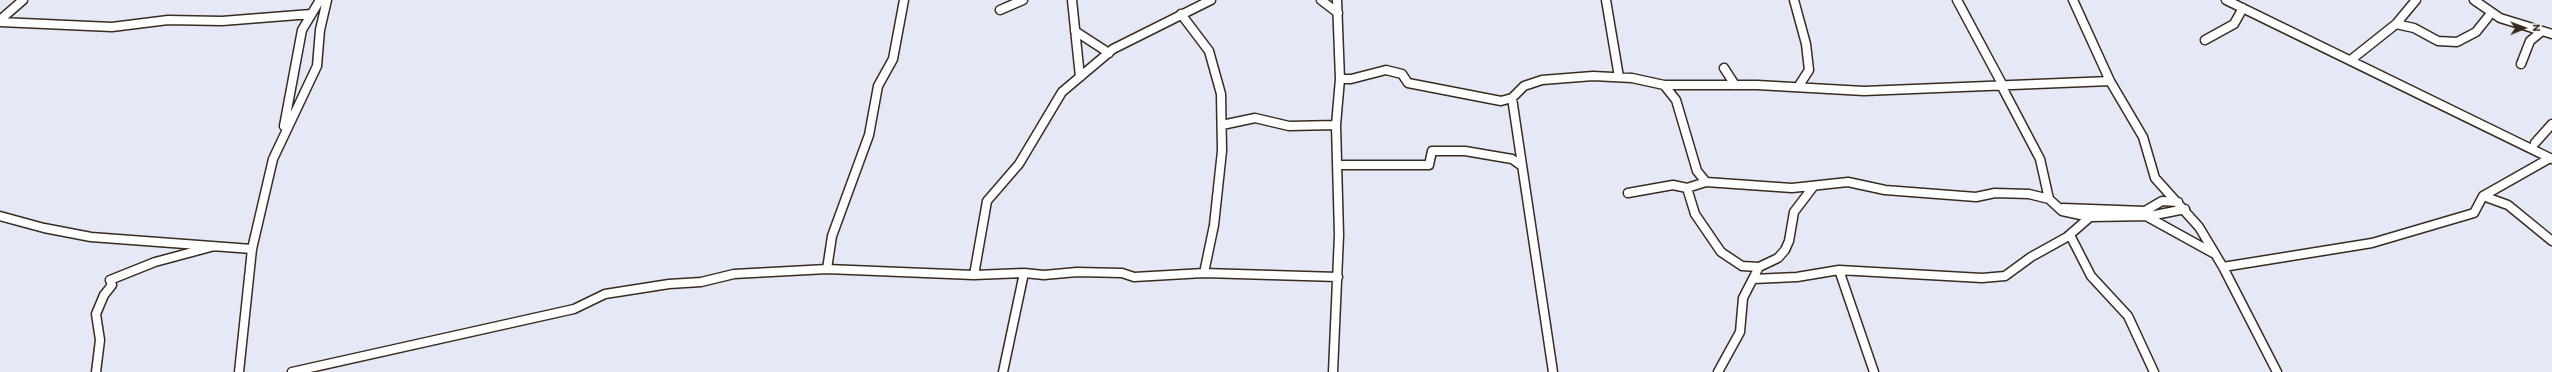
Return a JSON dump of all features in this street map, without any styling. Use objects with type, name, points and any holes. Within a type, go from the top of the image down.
[{"type":"street","points":[[0,21],[23,0]]},
{"type":"street","points":[[282,136],[302,30],[320,0]]},
{"type":"street","points":[[239,372],[252,249],[273,159],[282,136],[308,90],[317,66],[320,30],[327,0]]},
{"type":"street","points":[[827,269],[834,230],[869,135],[878,86],[893,59],[904,0]]},
{"type":"street","points":[[1000,10],[1023,0]]},
{"type":"street","points":[[1072,0],[1080,77]]},
{"type":"street","points":[[974,274],[987,201],[1019,164],[1062,92],[1113,49],[1182,14],[1200,7],[1211,0]]},
{"type":"street","points":[[1321,0],[1338,13]]},
{"type":"street","points":[[1333,372],[1338,277],[1338,164],[1336,125],[1340,79],[1337,0]]},
{"type":"street","points":[[1606,0],[1619,77]]},
{"type":"street","points":[[1794,0],[1806,44],[1809,70],[1800,84]]},
{"type":"street","points":[[1956,0],[2040,159],[2049,199]]},
{"type":"street","points":[[2073,0],[2110,81],[2143,136],[2155,178],[2185,209],[2223,267],[2277,372]]},
{"type":"street","points":[[2226,0],[2352,60],[2551,159]]},
{"type":"street","points":[[2352,60],[2396,24],[2416,0]]},
{"type":"street","points":[[2474,0],[2493,11],[2494,15],[2552,34]]},
{"type":"street","points":[[2205,40],[2234,24],[2243,8]]},
{"type":"street","points":[[0,21],[112,27],[168,20],[222,21],[311,14]]},
{"type":"street","points":[[1182,14],[1209,51],[1221,94],[1222,125],[1214,226],[1204,272]]},
{"type":"street","points":[[2396,24],[2410,26],[2438,41],[2457,42],[2476,32],[2488,17]]},
{"type":"street","points":[[1075,31],[1109,53]]},
{"type":"street","points":[[2521,64],[2530,41],[2542,31]]},
{"type":"street","points":[[1724,68],[1735,85]]},
{"type":"street","points":[[1340,79],[1351,79],[1386,70],[1402,74],[1408,83],[1497,101],[1512,98],[1524,86],[1542,80],[1619,77],[1664,85],[1735,85],[1888,91],[2001,83],[2110,81]]},
{"type":"street","points":[[1664,85],[1676,100],[1697,171],[1706,182]]},
{"type":"street","points":[[1512,98],[1553,372]]},
{"type":"street","points":[[1222,125],[1255,118],[1289,126],[1336,125]]},
{"type":"street","points":[[2535,143],[2552,124]]},
{"type":"street","points":[[1338,164],[1429,165],[1432,151],[1459,151],[1507,157],[1515,160],[1522,166]]},
{"type":"street","points":[[2223,267],[2372,243],[2474,213],[2483,196],[2551,159]]},
{"type":"street","points":[[1628,193],[1646,188],[1673,185],[1687,188],[1706,182],[1774,187],[1813,187],[1848,182],[1894,191],[1976,197],[1994,193],[2029,194],[2049,199],[2059,208],[2071,214],[2090,217],[2146,216],[2185,209]]},
{"type":"street","points":[[1687,188],[1695,214],[1721,252],[1742,266],[1750,268],[1759,267],[1778,258],[1785,250],[1789,241],[1790,226],[1794,212],[1813,187]]},
{"type":"street","points":[[2483,196],[2508,205],[2552,241]]},
{"type":"street","points":[[2059,208],[2145,211],[2162,201],[2178,202]]},
{"type":"street","points":[[0,216],[44,228],[91,237],[252,249]]},
{"type":"street","points":[[2146,216],[2213,253]]},
{"type":"street","points":[[1753,279],[1797,277],[1839,270],[1982,278],[2005,276],[2028,259],[2070,235],[2090,217]]},
{"type":"street","points":[[2070,235],[2091,276],[2127,313],[2154,372]]},
{"type":"street","points":[[96,372],[100,340],[96,314],[104,295],[112,285],[110,280],[155,262],[215,246]]},
{"type":"street","points":[[1718,372],[1740,332],[1743,298],[1759,267]]},
{"type":"street","points":[[292,372],[574,309],[606,294],[669,284],[701,282],[734,274],[827,269],[974,274],[1024,273],[1044,275],[1077,272],[1122,273],[1134,277],[1204,272],[1338,277]]},
{"type":"street","points":[[1839,270],[1874,372]]},
{"type":"street","points":[[1003,372],[1024,273]]}]
